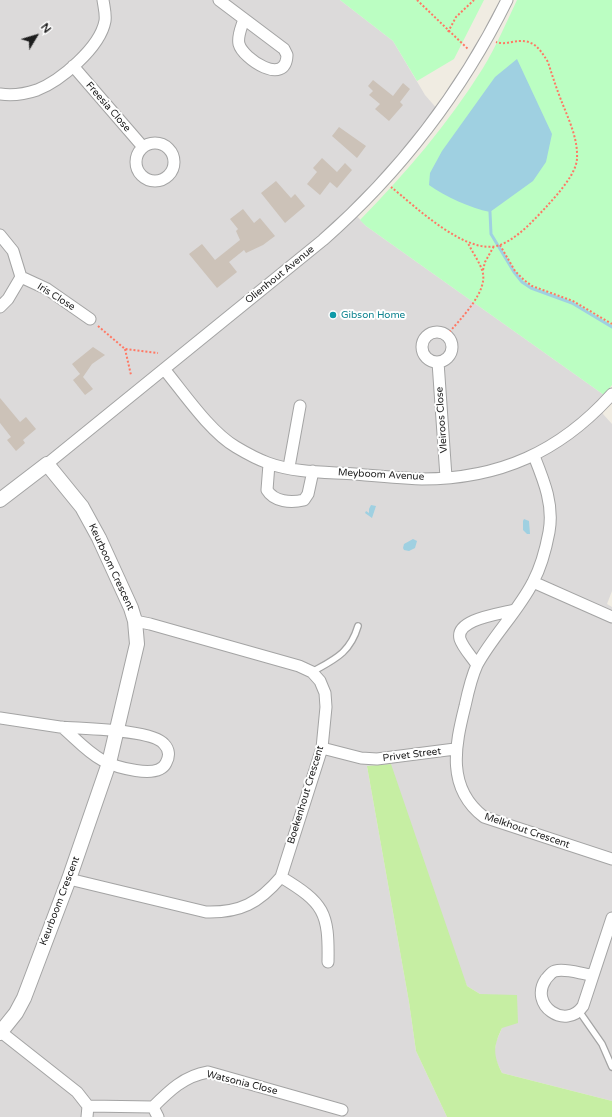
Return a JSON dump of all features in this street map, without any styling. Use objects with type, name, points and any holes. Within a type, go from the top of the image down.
[{"type":"street","points":[[0,94],[20,94],[38,89],[73,66],[96,41],[102,31],[105,11],[103,0]]},
{"type":"street","points":[[219,0],[284,49],[287,55],[284,67],[273,71],[256,61],[242,49],[238,38],[244,19]]},
{"type":"street","name":"Olienhout Avenue","points":[[0,500],[47,464],[323,240],[384,181],[431,123],[464,77],[488,39],[507,0]]},
{"type":"street","name":"Freesia Close","points":[[73,66],[143,147]]},
{"type":"street","points":[[0,236],[14,251],[22,277],[8,299],[0,307]]},
{"type":"street","name":"Iris Close","points":[[22,277],[47,289],[90,319]]},
{"type":"street","points":[[433,332],[447,335],[450,339],[452,349],[447,358],[438,362],[428,359],[423,352],[423,342],[425,337],[433,332]]},
{"type":"street","name":"Vleiroos Close","points":[[438,362],[446,477]]},
{"type":"street","name":"Meyboom Avenue","points":[[164,369],[216,431],[234,446],[269,464],[313,471],[422,479],[468,476],[489,471],[534,456],[574,430],[612,394]]},
{"type":"street","points":[[289,467],[300,406]]},
{"type":"street","name":"Melkhout Crescent","points":[[534,456],[546,486],[550,508],[549,531],[533,582],[477,665],[469,688],[455,750],[459,782],[465,797],[473,809],[484,817],[612,859]]},
{"type":"street","name":"Keurboom Crescent","points":[[1,1032],[16,1013],[24,998],[41,948],[70,879],[109,763],[137,644],[135,621],[126,593],[90,521],[71,491],[47,464]]},
{"type":"street","points":[[269,464],[267,490],[274,498],[281,500],[304,500],[308,494],[313,471]]},
{"type":"street","points":[[533,582],[612,617]]},
{"type":"street","points":[[477,665],[460,638],[460,632],[463,626],[476,620],[514,610]]},
{"type":"street","points":[[135,621],[292,664],[312,672]]},
{"type":"street","name":"Boekenhout Crescent","points":[[70,879],[206,912],[226,913],[241,908],[255,901],[270,890],[281,877],[322,748],[325,693],[320,681],[312,672]]},
{"type":"street","points":[[0,718],[62,727],[116,730],[156,738],[167,747],[169,754],[168,760],[165,766],[154,772],[145,772],[109,763],[100,759],[62,727]]},
{"type":"street","name":"Privet Street","points":[[322,748],[361,758],[376,759],[391,759],[455,750]]},
{"type":"street","points":[[281,877],[304,891],[317,903],[325,917],[329,933],[328,962]]},
{"type":"street","points":[[592,975],[562,970],[554,971],[544,982],[541,992],[542,1000],[546,1007],[562,1016],[571,1017],[583,1006],[612,918]]},
{"type":"street","points":[[1,1032],[77,1092],[88,1112],[155,1112]]},
{"type":"street","name":"Watsonia Close","points":[[155,1112],[167,1093],[193,1074],[208,1072],[342,1110]]},
{"type":"lane","points":[[312,672],[346,650],[354,638],[358,626]]},
{"type":"lane","points":[[579,1011],[602,1044],[612,1067]]},
{"type":"path","points":[[417,0],[448,32],[471,51]]},
{"type":"path","points":[[448,32],[456,17],[474,0]]},
{"type":"path","points":[[390,186],[440,227],[468,243],[494,246],[500,245],[522,231],[541,213],[570,176],[577,159],[574,135],[548,62],[542,52],[533,43],[522,40],[504,43],[495,41]]},
{"type":"path","points":[[468,243],[483,271]]},
{"type":"path","points":[[500,245],[515,271],[532,286],[573,301],[612,324]]},
{"type":"path","points":[[447,335],[480,294],[485,262],[494,246]]},
{"type":"path","points":[[90,319],[125,349],[158,353]]},
{"type":"path","points":[[125,349],[131,375]]},
{"type":"shaded area","points":[[0,0],[340,0],[393,41],[425,95],[439,111],[353,212],[366,226],[604,395],[603,414],[612,424],[612,591],[607,604],[612,607],[612,1101],[502,1073],[494,1056],[496,1042],[502,1028],[480,994],[467,986],[367,766],[409,1002],[416,1051],[447,1117],[0,1117]]},
{"type":"green space","points":[[340,0],[484,0],[454,59],[417,81],[393,41]]},
{"type":"green space","points":[[517,0],[612,0],[612,385],[604,395],[366,226],[360,220],[426,147],[470,89],[488,60]]},
{"type":"green space","points":[[391,764],[467,986],[480,994],[517,995],[518,1023],[502,1028],[495,1050],[497,1061],[502,1073],[612,1101],[612,1117],[447,1117],[416,1051],[409,1002],[367,766]]},
{"type":"water","points":[[517,59],[552,134],[546,162],[533,181],[490,212],[466,205],[450,198],[429,185],[430,173],[442,151],[495,77]]},
{"type":"water","points":[[371,505],[376,506],[372,518],[365,513],[366,511],[369,513]]},
{"type":"water","points":[[524,519],[529,521],[530,534],[527,534],[523,530]]},
{"type":"water","points":[[413,539],[417,541],[415,548],[409,551],[404,550],[404,544]]},
{"type":"building","points":[[373,80],[393,96],[403,83],[410,89],[400,102],[403,105],[389,121],[375,109],[380,104],[369,95],[373,91],[368,86]]},
{"type":"building","points":[[339,127],[366,146],[357,158],[332,136]]},
{"type":"building","points":[[322,158],[337,172],[345,163],[352,170],[337,188],[330,182],[320,195],[307,184],[317,172],[313,168]]},
{"type":"building","points":[[276,181],[291,198],[295,194],[305,206],[285,223],[261,193]]},
{"type":"building","points":[[243,209],[254,223],[260,218],[275,236],[263,245],[246,253],[244,250],[229,262],[237,272],[217,288],[189,254],[202,244],[215,260],[240,240],[236,231],[238,229],[230,219]]},
{"type":"building","points":[[93,347],[105,355],[92,364],[83,377],[93,389],[85,395],[73,380],[80,374],[72,364]]},
{"type":"building","points":[[0,398],[20,422],[26,417],[36,429],[23,440],[25,443],[16,451],[7,440],[11,437],[0,423]]},
{"type":"waterway","points":[[490,212],[491,234],[514,272],[522,282],[531,288],[572,303],[612,327]]},
{"type":"place","name":"Gibson Home","points":[[333,315]]}]
